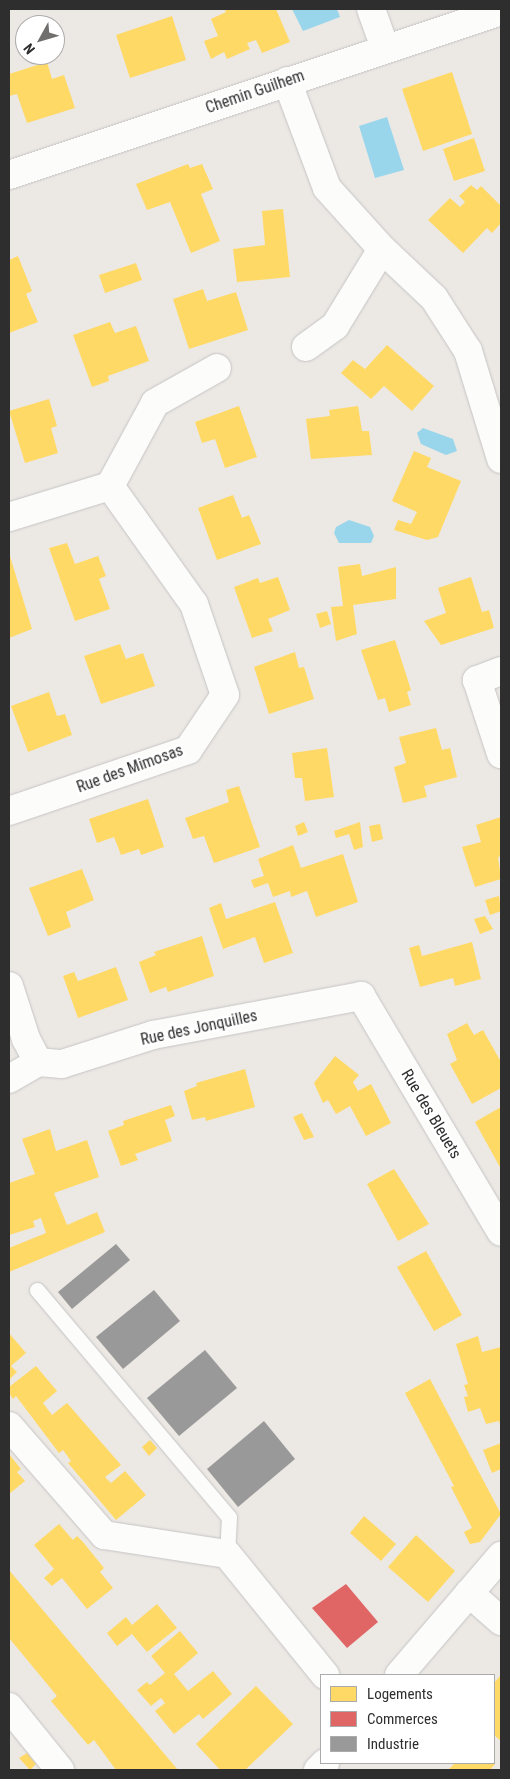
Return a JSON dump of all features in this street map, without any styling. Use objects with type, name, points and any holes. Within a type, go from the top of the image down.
[{"type":"street","points":[[370,9],[385,48]]},
{"type":"street","name":"Chemin Guilhem","points":[[9,175],[385,48],[501,11]]},
{"type":"street","points":[[287,81],[327,188],[382,249],[434,298],[468,350],[501,458]]},
{"type":"street","points":[[306,347],[335,326],[382,249]]},
{"type":"street","points":[[9,517],[110,486],[155,403],[217,368]]},
{"type":"street","name":"Rue des Mimosas","points":[[9,811],[188,750],[225,695],[194,604],[110,486]]},
{"type":"street","points":[[501,671],[478,680],[501,754]]},
{"type":"street","points":[[9,986],[26,1039],[38,1062],[9,1080]]},
{"type":"street","name":"Rue des Jonquilles","points":[[38,1062],[62,1064],[153,1035],[361,996]]},
{"type":"street","name":"Rue des Bleuets","points":[[361,996],[501,1232]]},
{"type":"street","points":[[9,1426],[104,1535],[227,1554],[325,1674]]},
{"type":"street","points":[[400,1674],[501,1556]]},
{"type":"street","points":[[469,1593],[501,1621]]},
{"type":"street","points":[[9,1707],[60,1770]]},
{"type":"lane","points":[[37,1290],[229,1517],[227,1554]]},
{"type":"water","points":[[292,9],[337,9],[340,17],[303,31]]},
{"type":"water","points":[[387,117],[404,170],[375,178],[359,126]]},
{"type":"water","points":[[423,428],[453,439],[457,451],[446,455],[421,444],[417,433]]},
{"type":"water","points":[[349,520],[370,527],[374,536],[371,543],[339,543],[334,533],[336,527]]},
{"type":"building: Logements","points":[[224,9],[276,9],[290,42],[262,53],[256,40],[247,43],[250,49],[227,59],[224,52],[211,59],[204,41],[218,36],[211,19],[226,12]]},
{"type":"building: Logements","points":[[172,16],[186,60],[130,78],[116,35]]},
{"type":"building: Logements","points":[[38,65],[48,65],[52,79],[64,75],[75,108],[27,123],[17,94],[9,96],[9,74]]},
{"type":"building: Logements","points":[[452,72],[472,134],[423,151],[402,89]]},
{"type":"building: Logements","points":[[474,138],[485,171],[454,181],[443,149]]},
{"type":"building: Logements","points":[[188,164],[190,168],[202,164],[213,189],[201,194],[220,241],[191,253],[170,202],[147,210],[136,184]]},
{"type":"building: Logements","points":[[471,185],[477,190],[481,186],[501,206],[501,223],[492,233],[487,228],[463,253],[428,220],[450,198],[460,207],[465,202],[459,196]]},
{"type":"building: Logements","points":[[283,209],[290,277],[237,282],[233,249],[265,245],[262,211]]},
{"type":"building: Logements","points":[[18,256],[32,291],[26,294],[38,322],[9,333],[9,260]]},
{"type":"building: Logements","points":[[136,263],[142,280],[105,293],[99,275]]},
{"type":"building: Logements","points":[[203,289],[207,301],[236,292],[248,330],[189,349],[173,299]]},
{"type":"building: Logements","points":[[110,322],[115,333],[136,326],[149,361],[108,376],[109,381],[92,387],[73,335]]},
{"type":"building: Logements","points":[[387,345],[434,386],[412,411],[384,386],[371,399],[341,373],[353,360],[365,369]]},
{"type":"building: Logements","points":[[49,399],[57,426],[51,428],[58,453],[25,463],[9,411]]},
{"type":"building: Logements","points":[[239,406],[257,457],[225,468],[215,439],[202,443],[195,422]]},
{"type":"building: Logements","points":[[358,406],[362,431],[369,431],[372,455],[311,459],[306,419],[330,416],[329,410]]},
{"type":"building: Logements","points":[[414,451],[431,458],[427,467],[461,481],[438,537],[427,540],[394,530],[398,520],[411,524],[417,512],[392,501]]},
{"type":"building: Logements","points":[[233,495],[242,518],[249,515],[261,544],[217,560],[198,508]]},
{"type":"building: Logements","points":[[67,543],[75,564],[98,556],[106,576],[99,579],[110,609],[75,621],[49,548]]},
{"type":"building: Logements","points":[[9,557],[32,629],[9,638]]},
{"type":"building: Logements","points":[[360,564],[362,576],[396,567],[396,599],[353,605],[357,634],[336,641],[331,607],[343,606],[338,567]]},
{"type":"building: Logements","points":[[278,577],[290,610],[268,619],[273,631],[252,638],[234,587],[258,578],[260,583]]},
{"type":"building: Logements","points":[[471,577],[482,612],[489,610],[494,628],[441,645],[424,621],[446,613],[438,588]]},
{"type":"building: Logements","points":[[327,611],[331,624],[320,628],[316,614]]},
{"type":"building: Logements","points":[[395,640],[411,690],[407,692],[411,705],[389,712],[385,698],[378,700],[361,650]]},
{"type":"building: Logements","points":[[120,644],[126,659],[143,653],[155,686],[101,704],[84,656]]},
{"type":"building: Logements","points":[[295,652],[299,668],[304,667],[314,699],[269,714],[254,667]]},
{"type":"building: Logements","points":[[49,692],[57,716],[65,714],[72,735],[28,752],[11,706]]},
{"type":"building: Logements","points":[[436,728],[442,750],[450,748],[457,777],[424,786],[427,797],[403,803],[394,767],[406,763],[399,737]]},
{"type":"building: Logements","points":[[327,748],[334,797],[305,801],[302,778],[295,778],[292,753]]},
{"type":"building: Logements","points":[[239,786],[260,847],[214,863],[204,836],[193,839],[185,818],[229,802],[226,790]]},
{"type":"building: Logements","points":[[148,799],[164,847],[141,855],[139,849],[121,855],[114,837],[97,843],[89,819]]},
{"type":"building: Logements","points":[[501,817],[501,856],[498,857],[501,879],[475,887],[462,847],[481,842],[476,825]]},
{"type":"building: Logements","points":[[304,822],[308,832],[298,836],[295,826]]},
{"type":"building: Logements","points":[[360,822],[363,847],[354,850],[349,834],[336,838],[334,831]]},
{"type":"building: Logements","points":[[380,824],[383,839],[372,842],[369,826]]},
{"type":"building: Logements","points":[[293,845],[301,868],[343,854],[358,902],[316,917],[307,891],[291,897],[290,891],[273,897],[268,883],[254,888],[251,880],[264,876],[258,859]]},
{"type":"building: Logements","points":[[82,869],[94,900],[66,912],[71,927],[48,936],[29,888]]},
{"type":"building: Logements","points":[[499,896],[501,911],[490,915],[485,900]]},
{"type":"building: Logements","points":[[275,902],[293,953],[264,963],[255,937],[223,949],[209,908],[221,903],[226,919]]},
{"type":"building: Logements","points":[[485,916],[493,929],[480,934],[474,919]]},
{"type":"building: Logements","points":[[202,936],[214,976],[168,992],[166,987],[150,993],[139,962],[156,955],[154,952]]},
{"type":"building: Logements","points":[[472,942],[481,979],[455,986],[453,978],[420,987],[409,948],[419,945],[422,956]]},
{"type":"building: Logements","points":[[116,967],[128,1000],[78,1018],[63,976],[74,972],[78,981]]},
{"type":"building: Logements","points":[[467,1023],[474,1035],[483,1030],[501,1062],[501,1088],[472,1104],[450,1064],[457,1060],[447,1034]]},
{"type":"building: Logements","points":[[335,1056],[359,1075],[353,1082],[358,1091],[371,1084],[391,1123],[366,1136],[350,1106],[336,1114],[328,1100],[323,1103],[314,1083]]},
{"type":"building: Logements","points":[[245,1069],[255,1107],[206,1121],[205,1117],[192,1120],[184,1091],[197,1086],[196,1083]]},
{"type":"building: Logements","points":[[171,1105],[175,1116],[165,1120],[172,1141],[135,1154],[138,1160],[121,1166],[108,1131],[124,1125],[123,1121]]},
{"type":"building: Logements","points":[[501,1107],[501,1169],[475,1122]]},
{"type":"building: Logements","points":[[302,1113],[314,1137],[304,1140],[293,1117]]},
{"type":"building: Logements","points":[[50,1129],[56,1151],[87,1140],[99,1177],[54,1193],[67,1225],[97,1212],[105,1232],[9,1272],[9,1248],[46,1233],[41,1218],[33,1221],[35,1227],[9,1235],[9,1183],[35,1174],[22,1139]]},
{"type":"building: Logements","points":[[394,1169],[429,1224],[398,1241],[367,1184]]},
{"type":"building: Logements","points":[[426,1251],[462,1315],[434,1331],[397,1267]]},
{"type":"building: Logements","points":[[9,1333],[26,1353],[11,1366],[17,1372],[9,1380]]},
{"type":"building: Logements","points":[[478,1336],[482,1352],[501,1347],[501,1427],[499,1421],[486,1424],[480,1408],[468,1412],[464,1397],[468,1396],[464,1385],[468,1384],[456,1344]]},
{"type":"building: Logements","points":[[36,1366],[57,1391],[43,1403],[52,1415],[67,1403],[121,1465],[105,1477],[111,1483],[125,1471],[146,1495],[116,1520],[68,1463],[71,1461],[63,1450],[59,1453],[16,1396],[13,1399],[9,1393],[9,1387]]},
{"type":"building: Logements","points":[[430,1379],[501,1514],[480,1542],[470,1544],[464,1532],[472,1528],[451,1487],[454,1486],[405,1393]]},
{"type":"building: Logements","points":[[150,1440],[157,1448],[149,1456],[142,1447]]},
{"type":"building: Logements","points":[[501,1443],[501,1469],[492,1473],[483,1450]]},
{"type":"building: Logements","points":[[9,1454],[21,1469],[17,1472],[25,1481],[9,1494]]},
{"type":"building: Logements","points":[[364,1516],[396,1544],[381,1561],[350,1533]]},
{"type":"building: Logements","points":[[59,1524],[73,1540],[77,1536],[83,1542],[104,1568],[100,1572],[113,1588],[87,1609],[62,1578],[52,1586],[44,1578],[54,1569],[34,1545]]},
{"type":"building: Logements","points":[[416,1535],[455,1571],[428,1602],[388,1567]]},
{"type":"building: Logements","points":[[9,1570],[178,1770],[116,1770],[94,1740],[88,1745],[51,1701],[57,1696],[9,1638]]},
{"type":"building: Logements","points":[[157,1604],[177,1628],[147,1652],[132,1634],[117,1646],[107,1633],[126,1617],[132,1625]]},
{"type":"building: Logements","points":[[180,1631],[198,1653],[174,1674],[188,1691],[213,1671],[232,1694],[203,1719],[199,1714],[174,1734],[155,1711],[165,1703],[161,1698],[151,1706],[137,1690],[147,1682],[150,1685],[165,1673],[151,1656]]},
{"type":"building: Logements","points":[[501,1677],[501,1741],[495,1736],[495,1682]]},
{"type":"building: Logements","points":[[256,1686],[293,1724],[245,1770],[220,1770],[196,1744]]},
{"type":"building: Logements","points":[[27,1753],[36,1764],[30,1770],[19,1758]]},
{"type":"building: Logements","points":[[454,1764],[495,1764],[490,1770],[448,1770]]},
{"type":"building: Commerces","points":[[346,1584],[378,1622],[347,1648],[312,1608]]},
{"type":"building: Industrie","points":[[116,1244],[130,1260],[72,1309],[58,1292]]},
{"type":"building: Industrie","points":[[154,1290],[180,1321],[123,1369],[96,1337]]},
{"type":"building: Industrie","points":[[205,1350],[237,1388],[179,1436],[147,1398]]},
{"type":"building: Industrie","points":[[264,1421],[295,1459],[238,1507],[207,1469]]}]
